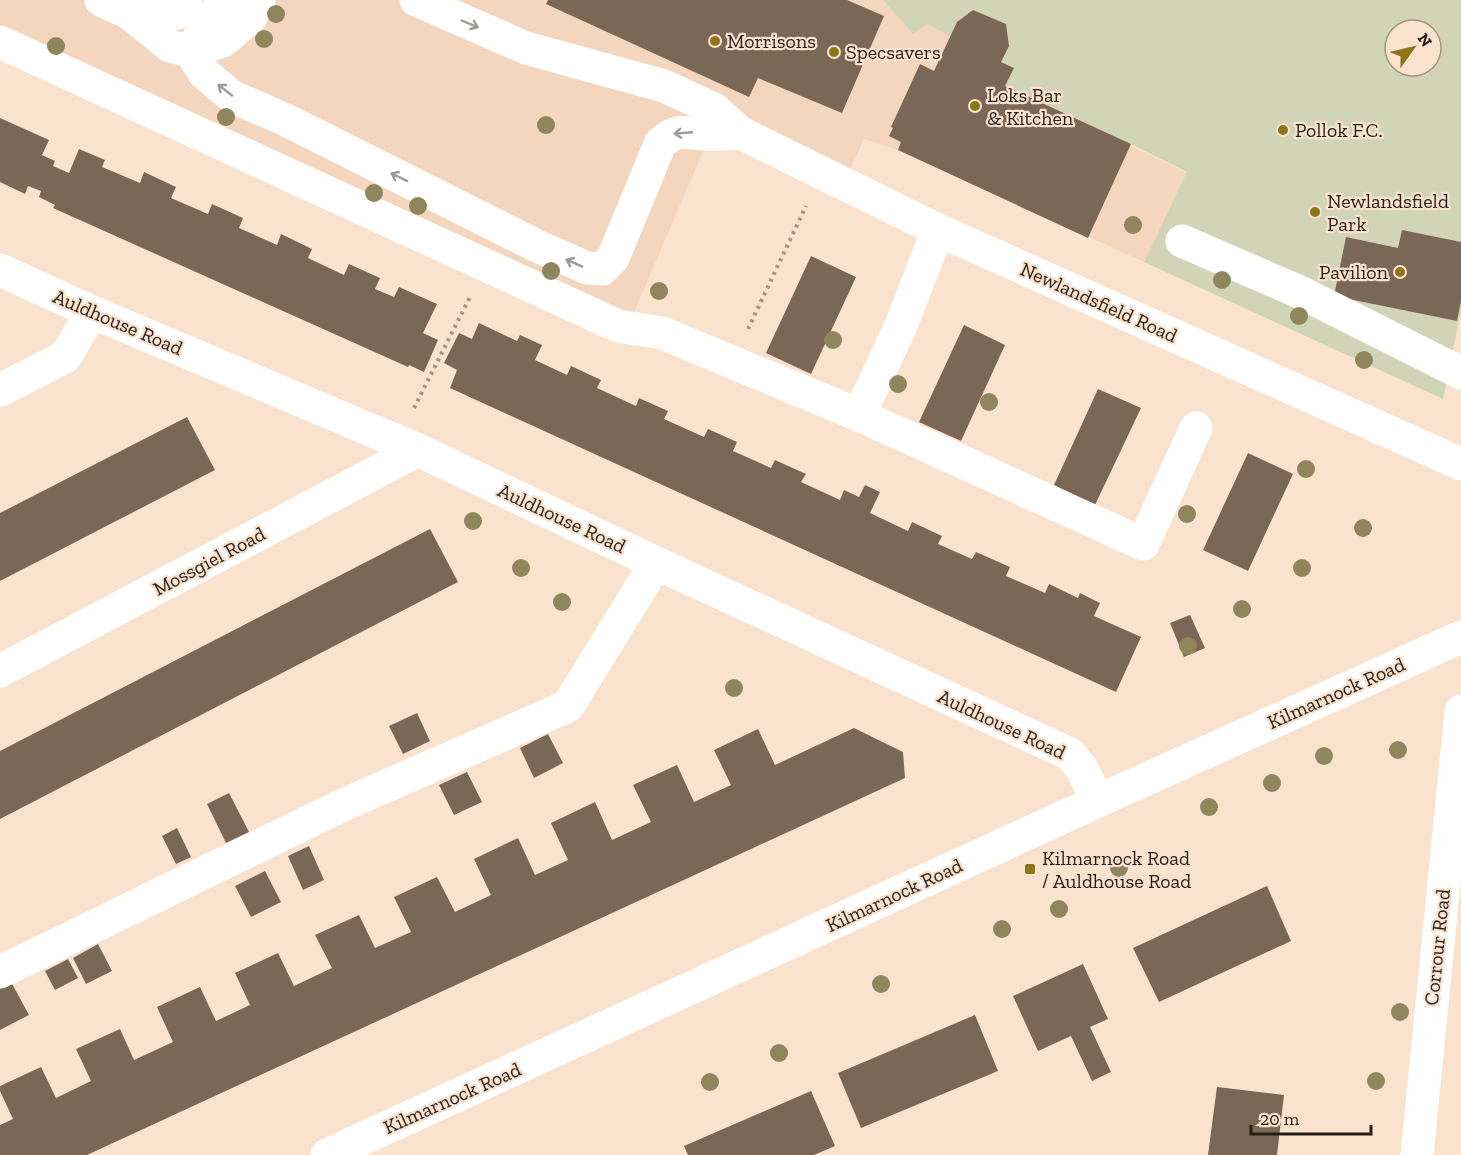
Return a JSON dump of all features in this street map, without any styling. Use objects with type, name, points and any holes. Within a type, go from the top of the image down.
[{"type":"street","points":[[115,6],[177,13],[186,0]]},
{"type":"street","points":[[190,51],[224,0]]},
{"type":"street","points":[[115,6],[170,46],[190,51],[223,41],[250,18],[259,0]]},
{"type":"street","points":[[416,0],[526,48],[664,86],[714,109],[741,133]]},
{"type":"street","points":[[0,42],[618,326],[662,333],[732,362],[859,415],[1143,544],[1196,428]]},
{"type":"street","points":[[190,51],[204,73],[231,96],[286,120],[537,246],[586,268],[602,269],[613,258],[660,144],[669,135],[688,131],[701,134],[741,133]]},
{"type":"street","name":"Newlandsfield Road","points":[[741,133],[938,230],[1460,459]]},
{"type":"street","points":[[859,415],[900,328],[938,230]]},
{"type":"street","points":[[1182,241],[1302,293],[1461,373]]},
{"type":"street","name":"Auldhouse Road","points":[[0,270],[92,312],[408,445],[656,563],[1070,754],[1082,769],[1098,801]]},
{"type":"street","points":[[0,390],[65,357],[92,312]]},
{"type":"street","name":"Mossgiel Road","points":[[0,671],[408,445]]},
{"type":"street","points":[[0,972],[341,806],[568,706],[656,563]]},
{"type":"street","name":"Kilmarnock Road","points":[[327,1155],[1461,637]]},
{"type":"street","name":"Corrour Road","points":[[1417,1155],[1459,725]]},
{"type":"path","points":[[732,362],[821,172]]},
{"type":"path","points":[[408,445],[486,266]]},
{"type":"shaded area","points":[[0,0],[883,0],[913,34],[927,24],[957,22],[973,10],[1006,24],[1014,68],[1006,86],[1187,173],[1144,262],[898,150],[864,139],[849,172],[720,112],[623,338],[0,53]]},
{"type":"green space","name":"Newlandsfield Park","points":[[883,0],[1461,0],[1461,311],[1443,399],[1144,262],[1187,172],[1005,86],[1014,68],[1001,62],[1009,46],[1006,24],[973,10],[957,22],[950,36],[927,24],[913,34]]},
{"type":"building","name":"Morrisons","points":[[548,0],[847,0],[884,16],[842,113],[758,78],[749,97],[546,4]]},
{"type":"building","name":"Loks Bar & Kitchen","points":[[973,10],[1006,24],[1009,46],[1001,62],[1014,68],[1005,86],[1131,144],[1088,238],[898,150],[901,142],[889,136],[920,64],[934,71],[957,22]]},
{"type":"building","points":[[0,118],[49,140],[42,155],[55,161],[53,166],[69,173],[79,149],[105,160],[102,167],[140,183],[144,172],[176,187],[171,198],[208,214],[212,204],[243,218],[239,228],[277,245],[281,234],[312,249],[308,258],[344,275],[349,264],[380,278],[375,289],[394,297],[399,287],[437,304],[423,333],[438,340],[424,372],[409,365],[408,367],[53,208],[55,205],[39,197],[41,191],[28,186],[25,194],[0,182]]},
{"type":"building","name":"Pavilion","points":[[1402,230],[1461,242],[1461,301],[1457,321],[1334,296],[1346,237],[1398,248]]},
{"type":"building","points":[[811,256],[856,277],[811,374],[766,353]]},
{"type":"building","points":[[479,323],[517,341],[520,335],[542,345],[535,360],[567,375],[571,366],[601,380],[597,388],[636,406],[639,398],[668,411],[664,419],[704,437],[708,429],[737,442],[733,451],[771,468],[775,460],[806,474],[801,482],[840,500],[844,490],[859,497],[865,485],[880,492],[870,513],[908,531],[912,522],[942,536],[938,544],[972,559],[976,552],[1010,567],[1006,576],[1045,593],[1049,584],[1078,598],[1080,593],[1100,603],[1094,616],[1141,637],[1116,692],[450,388],[457,370],[444,363],[459,333],[472,339]]},
{"type":"building","points":[[964,325],[1005,345],[961,441],[919,422]]},
{"type":"building","points":[[1098,389],[1141,408],[1095,505],[1054,485]]},
{"type":"building","points":[[187,417],[215,470],[0,581],[0,513]]},
{"type":"building","points":[[1248,453],[1293,474],[1248,571],[1203,550]]},
{"type":"building","points":[[430,529],[458,582],[0,819],[0,751]]},
{"type":"building","points":[[1190,615],[1205,648],[1184,657],[1170,623]]},
{"type":"building","points":[[417,713],[430,741],[403,754],[389,726]]},
{"type":"building","points":[[854,728],[903,752],[905,778],[87,1155],[0,1155],[0,1125],[13,1119],[0,1091],[0,1086],[41,1067],[56,1098],[91,1081],[76,1049],[120,1029],[134,1060],[173,1042],[157,1007],[200,987],[216,1021],[250,1005],[235,973],[278,953],[294,986],[332,968],[315,935],[359,915],[375,948],[411,932],[394,897],[437,877],[455,912],[491,895],[474,859],[518,838],[535,875],[568,860],[551,823],[595,802],[612,840],[651,822],[633,785],[677,765],[694,802],[731,785],[714,750],[758,729],[775,765]]},
{"type":"building","points":[[548,734],[563,763],[534,778],[520,748]]},
{"type":"building","points":[[467,772],[482,802],[454,815],[439,785]]},
{"type":"building","points":[[229,793],[249,832],[226,843],[207,804]]},
{"type":"building","points":[[177,828],[191,857],[176,864],[162,836]]},
{"type":"building","points":[[309,846],[324,880],[303,890],[288,856]]},
{"type":"building","points":[[265,871],[281,902],[251,917],[235,886]]},
{"type":"building","points":[[1267,886],[1291,941],[1159,1002],[1133,948]]},
{"type":"building","points":[[98,944],[112,971],[86,984],[73,958]]},
{"type":"building","points":[[68,959],[78,978],[55,990],[45,971]]},
{"type":"building","points":[[1083,964],[1108,1019],[1090,1027],[1111,1072],[1092,1081],[1071,1036],[1038,1051],[1013,996]]},
{"type":"building","points":[[10,980],[29,1015],[0,1030],[0,985]]},
{"type":"building","points":[[975,1015],[998,1071],[861,1128],[838,1073]]},
{"type":"building","points":[[1217,1087],[1284,1095],[1277,1155],[1208,1155]]},
{"type":"building","points":[[811,1091],[835,1146],[814,1155],[688,1155],[684,1146]]},
{"type":"place","name":"Morrisons","points":[[715,41]]},
{"type":"place","name":"Specsavers","points":[[834,52]]},
{"type":"place","name":"Loks Bar & Kitchen","points":[[975,106]]},
{"type":"place","name":"Pollok F.C.","points":[[1283,130]]},
{"type":"place","name":"Newlandsfield Park","points":[[1315,212]]},
{"type":"place","name":"Pavilion","points":[[1400,272]]},
{"type":"place","name":"Kilmarnock Road / Auldhouse Road","points":[[1030,869]]}]
